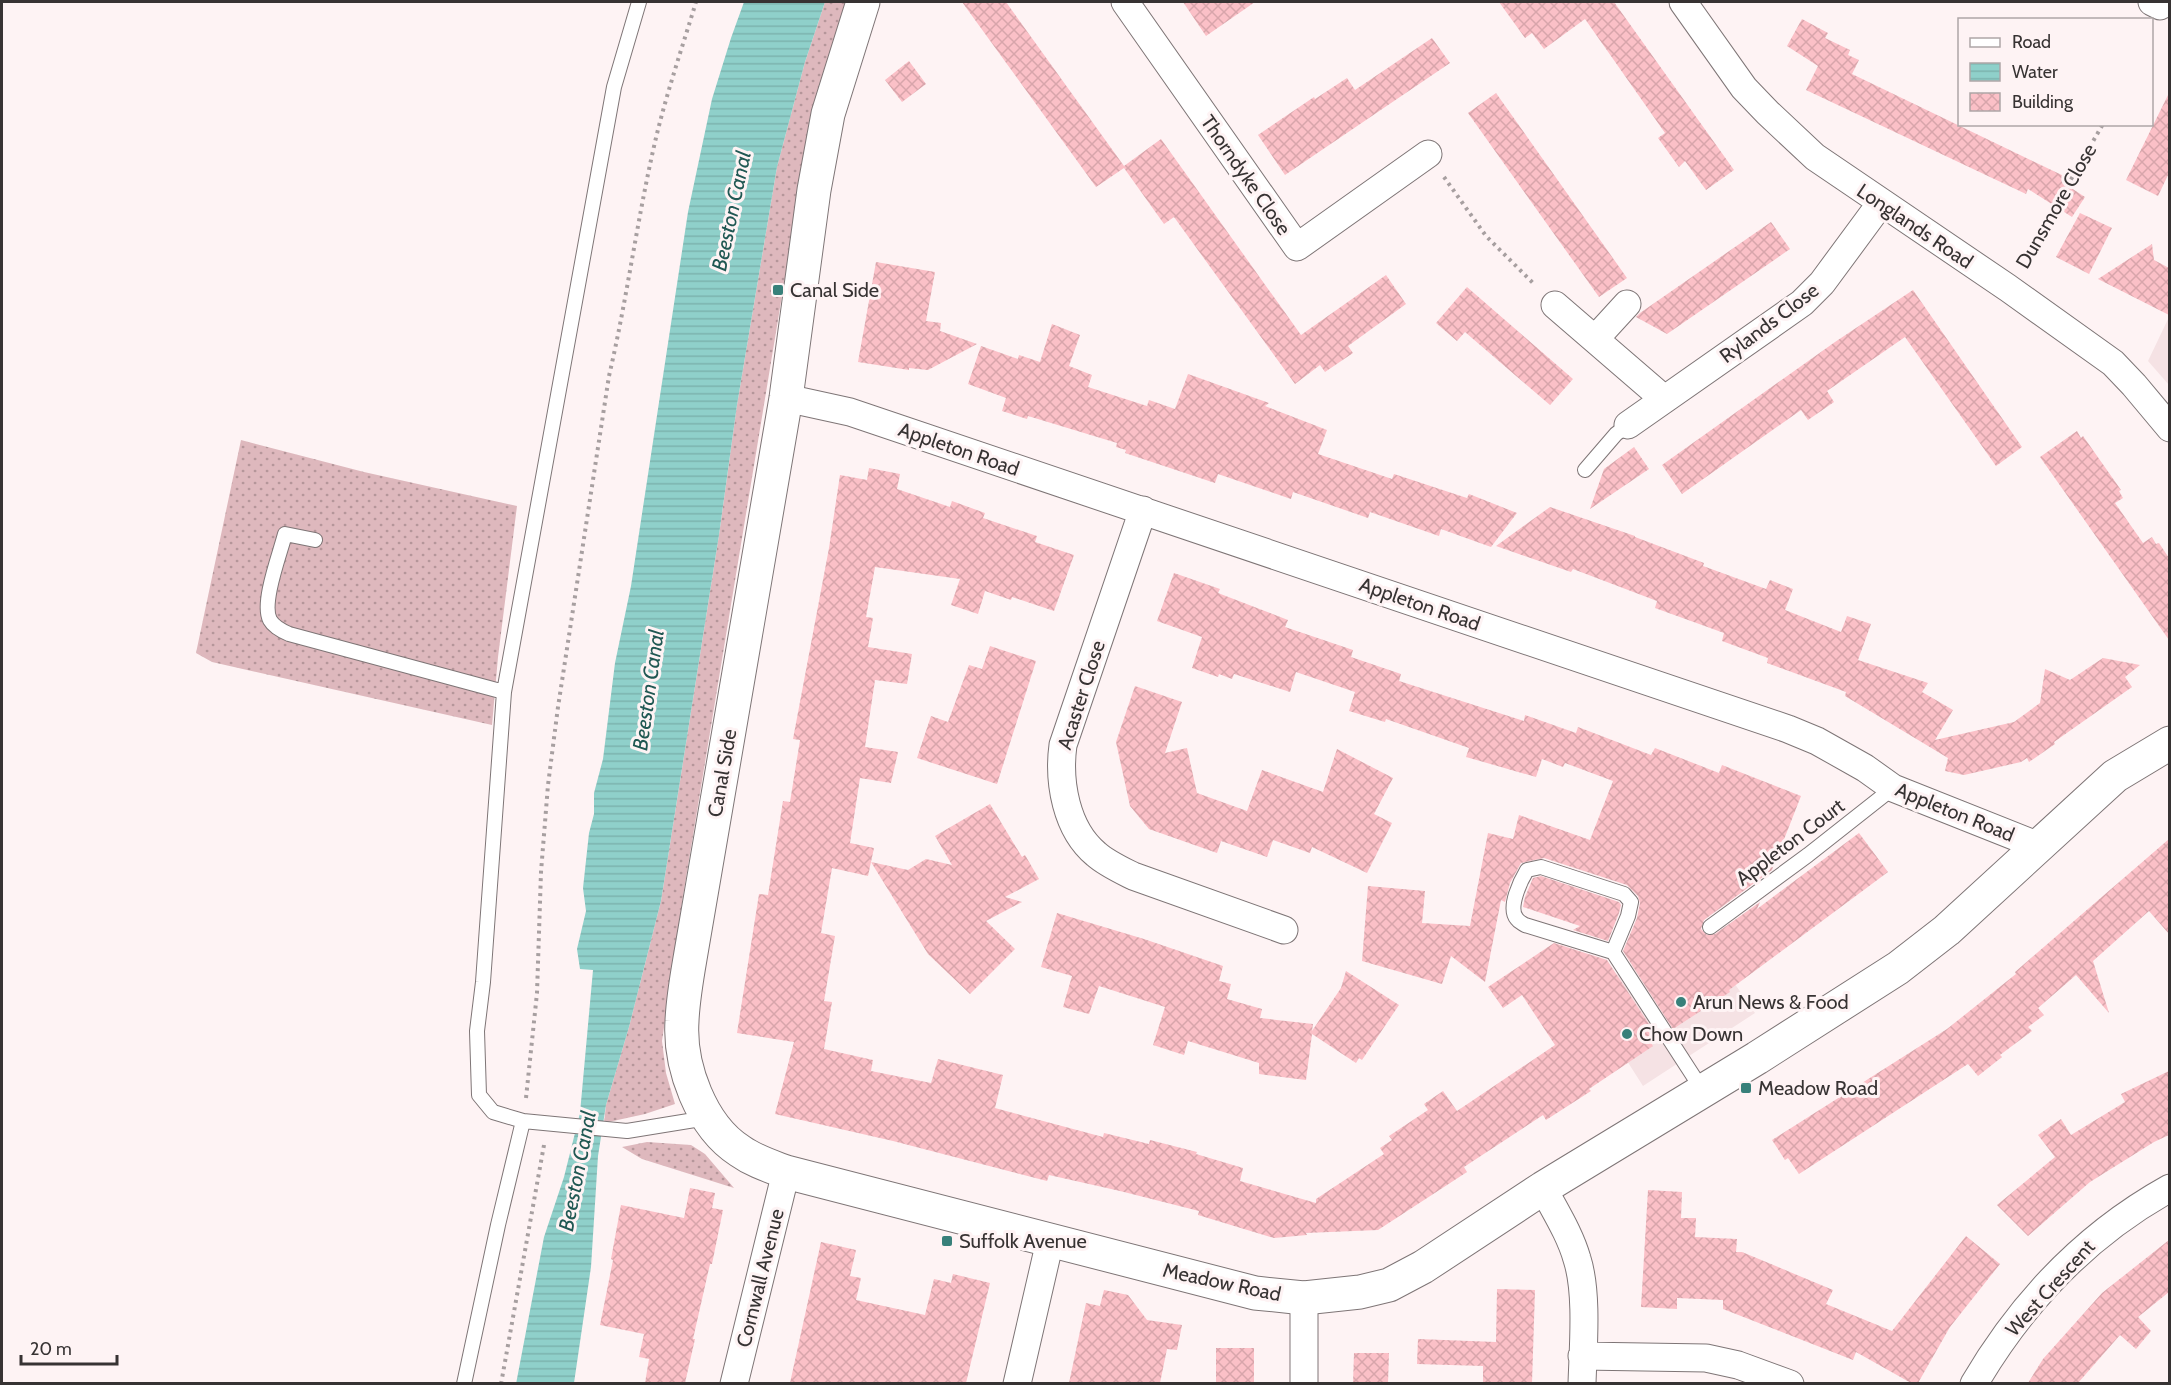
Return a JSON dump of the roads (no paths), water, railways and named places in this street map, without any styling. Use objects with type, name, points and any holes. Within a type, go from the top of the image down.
[{"type":"street","name":"Canal Side","points":[[707,1118],[696,1097],[685,1057],[681,1022],[786,398],[814,190],[828,114],[862,2]]},
{"type":"street","name":"Thorndyke Close","points":[[1125,2],[1297,247],[1428,154]]},
{"type":"street","name":"Longlands Road","points":[[1683,2],[1744,88],[1815,157],[2008,288],[2113,363],[2169,428]]},
{"type":"street","name":"Rylands Close","points":[[1628,425],[1802,303],[1822,283],[1881,203]]},
{"type":"street","points":[[1595,339],[1627,304]]},
{"type":"street","points":[[1555,305],[1664,399]]},
{"type":"street","name":"Appleton Road","points":[[786,398],[850,412],[1788,729],[1817,741],[1865,768],[1893,788],[2039,846]]},
{"type":"street","name":"Acaster Close","points":[[1143,510],[1063,745],[1060,763],[1062,788],[1068,807],[1077,831],[1096,854],[1115,867],[1133,876],[1284,930]]},
{"type":"street","name":"Meadow Road","points":[[707,1118],[722,1137],[739,1151],[786,1172],[1255,1293],[1304,1298],[1360,1292],[1389,1285],[1423,1267],[1543,1188],[1703,1091],[1898,968],[1947,930],[2115,776],[2169,743]]},
{"type":"street","name":"Cornwall Avenue","points":[[734,1383],[786,1172]]},
{"type":"street","points":[[1543,1188],[1571,1241],[1578,1261],[1582,1284],[1582,1383]]},
{"type":"street","name":"West Crescent","points":[[1974,1383],[2014,1323],[2074,1256],[2138,1206],[2169,1188]]},
{"type":"street","points":[[1017,1383],[1050,1241]]},
{"type":"street","points":[[1304,1298],[1304,1383]]},
{"type":"street","points":[[1582,1356],[1706,1358],[1738,1365],[1790,1383]]},
{"type":"lane","points":[[639,2],[614,87],[504,692],[483,982],[477,1031],[479,1095],[493,1112],[524,1121],[627,1131],[707,1118]]},
{"type":"lane","points":[[1585,470],[1616,434],[1628,425]]},
{"type":"lane","points":[[315,540],[285,534],[267,607],[271,622],[278,628],[289,634],[504,692]]},
{"type":"lane","name":"Appleton Court","points":[[1710,927],[1808,855],[1893,788]]},
{"type":"lane","points":[[1612,951],[1628,916],[1631,902],[1624,894],[1541,867],[1527,870],[1519,882],[1515,901],[1513,911],[1517,920],[1525,925],[1612,951],[1703,1091]]},
{"type":"lane","points":[[464,1383],[498,1225],[524,1121]]},
{"type":"water","name":"Beeston Canal","points":[[744,2],[825,2],[805,62],[777,167],[737,405],[719,535],[661,901],[629,1027],[606,1105],[598,1156],[591,1267],[574,1383],[516,1384],[544,1237],[564,1177],[580,1113],[593,970],[580,969],[577,949],[586,911],[583,888],[589,833],[594,814],[594,793],[603,759],[615,663],[631,586],[688,212],[712,99]]},
{"type":"place","name":"Canal Side","points":[[778,290]]},
{"type":"place","name":"Arun News & Food","points":[[1681,1002]]},
{"type":"place","name":"Chow Down","points":[[1627,1034]]},
{"type":"place","name":"Meadow Road","points":[[1746,1088]]},
{"type":"place","name":"Suffolk Avenue","points":[[947,1241]]}]
